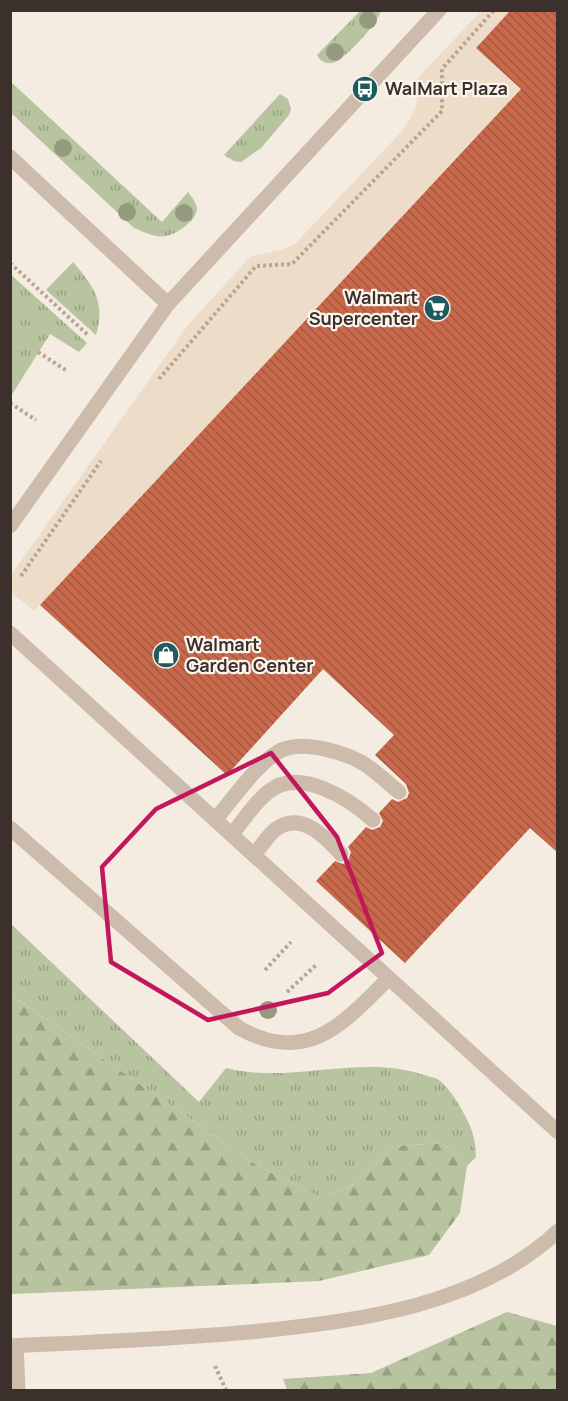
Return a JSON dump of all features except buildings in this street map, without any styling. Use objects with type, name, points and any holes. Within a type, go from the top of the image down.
[{"type":"lane","points":[[10,526],[168,304],[439,10]]},
{"type":"lane","points":[[10,157],[168,304]]},
{"type":"lane","points":[[10,633],[558,1132]]},
{"type":"lane","points":[[215,820],[264,763],[288,747],[324,749],[358,760],[399,792]]},
{"type":"lane","points":[[232,834],[268,792],[285,783],[309,785],[336,793],[373,820]]},
{"type":"lane","points":[[254,855],[276,829],[296,823],[320,832],[341,854]]},
{"type":"lane","points":[[10,828],[239,1028],[258,1038],[280,1042],[310,1041],[349,1018],[389,978]]},
{"type":"lane","points":[[18,1390],[13,1346],[202,1337],[327,1324],[404,1309],[463,1289],[505,1268],[545,1243],[558,1231]]},
{"type":"path","points":[[153,386],[256,266],[292,264],[442,111],[442,69],[494,10]]},
{"type":"path","points":[[10,263],[89,336]]},
{"type":"path","points":[[38,352],[67,371]]},
{"type":"path","points":[[10,403],[36,420]]},
{"type":"path","points":[[21,576],[105,454]]},
{"type":"path","points":[[266,970],[291,942]]},
{"type":"path","points":[[287,992],[316,965]]},
{"type":"highlighted area","points":[[271,753],[337,837],[382,953],[328,993],[208,1020],[111,962],[102,867],[156,809]]},
{"type":"green space","points":[[361,10],[381,11],[367,32],[344,56],[332,63],[321,60],[317,55]]},
{"type":"green space","points":[[10,81],[162,222],[188,192],[197,207],[196,214],[180,230],[166,236],[154,235],[134,228],[11,113]]},
{"type":"green space","points":[[280,94],[288,99],[291,109],[289,115],[261,148],[241,162],[224,155]]},
{"type":"green space","points":[[73,262],[96,295],[99,323],[96,335],[46,290]]},
{"type":"green space","points":[[10,274],[87,343],[79,352],[50,334],[11,396]]},
{"type":"green space","points":[[10,923],[199,1102],[226,1068],[276,1073],[352,1067],[403,1069],[436,1078],[452,1094],[471,1127],[476,1157],[467,1166],[443,1143],[394,1146],[351,1186],[319,1197],[258,1166],[11,995]]},
{"type":"green space","points":[[11,995],[258,1166],[319,1197],[351,1186],[394,1146],[443,1143],[467,1166],[460,1213],[429,1255],[319,1281],[11,1294]]},
{"type":"green space","points":[[507,1312],[557,1326],[557,1390],[287,1390],[283,1379],[371,1373]]},
{"type":"shaded area","points":[[481,11],[511,11],[476,48],[521,89],[34,611],[11,592],[11,575],[188,325],[251,256],[282,250],[295,244],[403,130],[415,110],[417,100],[414,82]]},
{"type":"place","name":"WalMart Plaza","points":[[365,89]]},
{"type":"place","name":"Walmart Supercenter","points":[[437,308]]},
{"type":"place","name":"Walmart Garden Center","points":[[166,655]]}]
